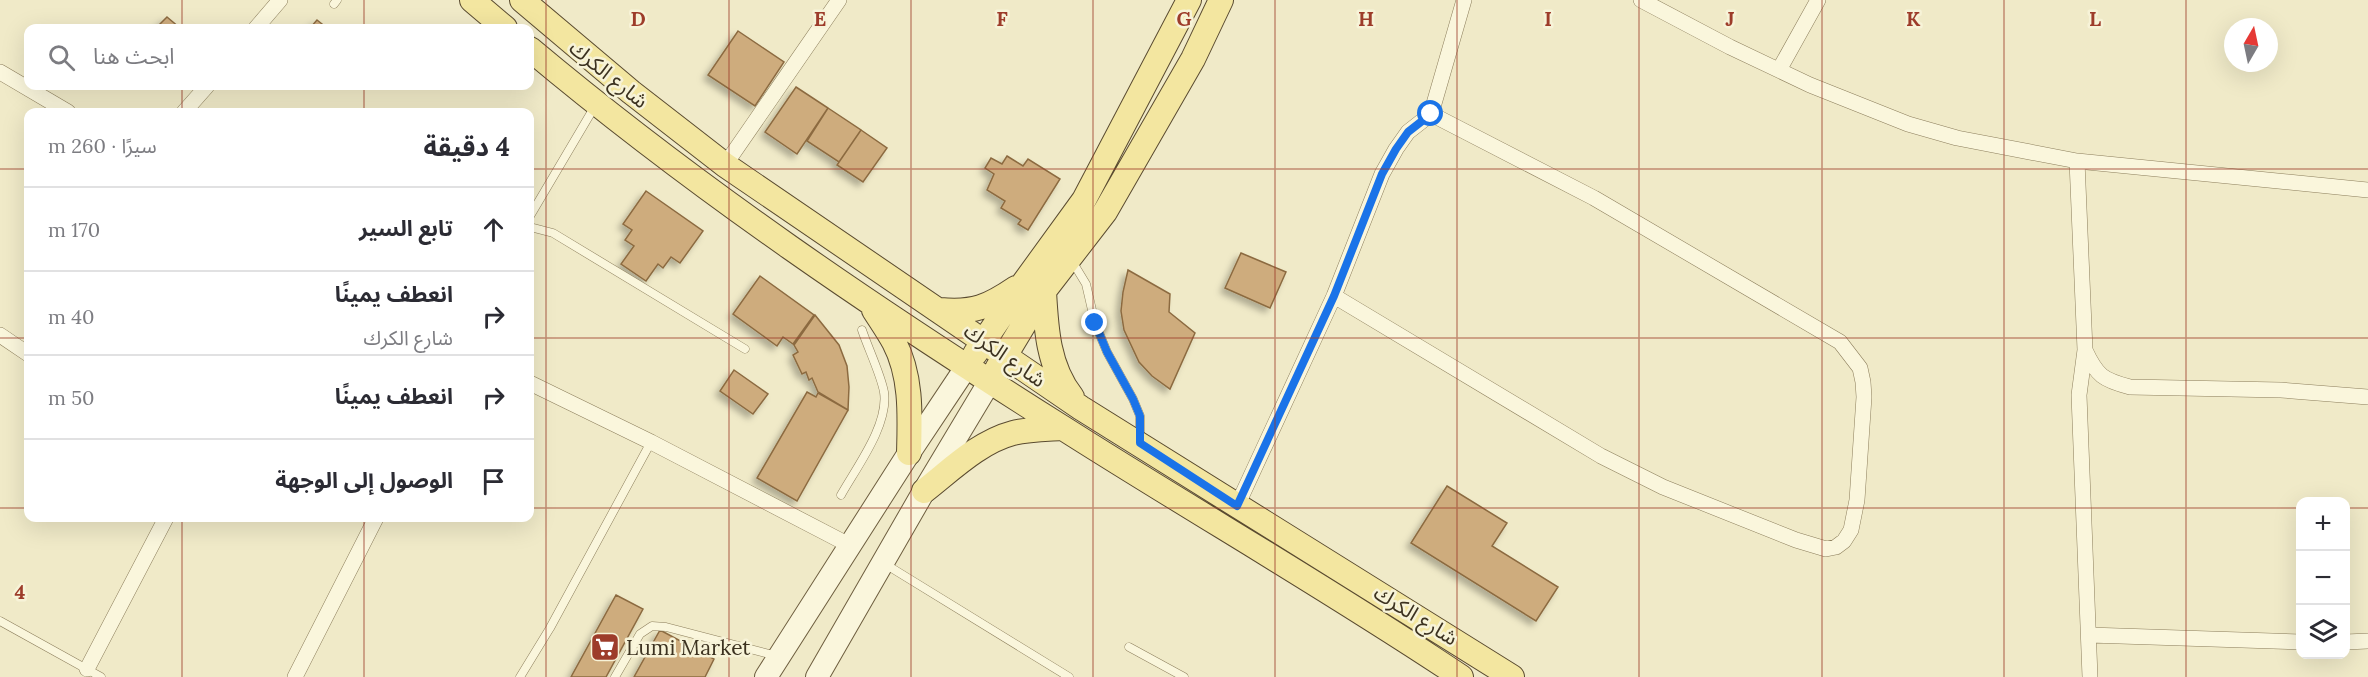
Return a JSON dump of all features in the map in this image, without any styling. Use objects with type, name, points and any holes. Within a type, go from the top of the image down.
[{"type":"main road","points":[[472,0],[500,24]]},
{"type":"main road","name":"شارع الكرك","points":[[522,0],[630,92],[725,165],[1081,408],[1512,677]]},
{"type":"main road","points":[[817,677],[924,491],[1006,355],[1034,287],[1084,200],[1189,0]]},
{"type":"main road","points":[[766,677],[909,453],[984,341],[1034,287],[1070,257],[1105,212],[1193,59],[1221,0]]},
{"type":"main road","name":"شارع الكرك","points":[[534,52],[686,174],[870,303],[1064,428],[1461,677]]},
{"type":"main road","points":[[940,310],[959,312],[986,307],[1034,287]]},
{"type":"main road","points":[[1034,287],[1058,374],[1067,391],[1081,408]]},
{"type":"main road","points":[[870,303],[895,343],[903,363],[896,391],[910,417],[909,453]]},
{"type":"main road","points":[[924,491],[972,453],[993,441],[1012,434],[1064,428]]},
{"type":"street","points":[[259,24],[280,0]]},
{"type":"street","points":[[725,165],[840,0]]},
{"type":"street","points":[[1237,506],[1334,296],[1382,174],[1408,132],[1431,114],[1464,0]]},
{"type":"street","points":[[1779,70],[1818,0]]},
{"type":"street","points":[[1646,1],[1809,85],[1908,124],[1958,138],[2008,150],[2077,161],[2368,190]]},
{"type":"street","points":[[0,72],[24,86]]},
{"type":"street","points":[[31,90],[61,108]]},
{"type":"street","points":[[188,108],[203,90]]},
{"type":"street","points":[[1334,296],[1601,456],[1663,487],[1796,540],[1826,549],[1836,547],[1844,541],[1851,530],[1857,500],[1864,398],[1860,368],[1840,342],[1593,198],[1431,114]]},
{"type":"street","points":[[2077,161],[2085,350],[2079,395],[2090,677]]},
{"type":"street","points":[[0,335],[24,351]]},
{"type":"street","points":[[2085,350],[2098,375],[2111,382],[2130,387],[2271,390],[2368,397]]},
{"type":"street","points":[[534,385],[651,442],[851,546]]},
{"type":"street","points":[[94,673],[164,522]]},
{"type":"street","points":[[295,677],[374,522]]},
{"type":"street","points":[[2089,635],[2296,642]]},
{"type":"street","points":[[2350,642],[2368,641]]},
{"type":"lane","points":[[534,209],[596,104]]},
{"type":"lane","points":[[534,228],[553,233],[745,350]]},
{"type":"lane","points":[[1070,257],[1086,284],[1095,323],[1107,352],[1140,416],[1140,443]]},
{"type":"lane","points":[[841,495],[875,436],[896,391],[862,330]]},
{"type":"lane","points":[[520,677],[550,628],[651,442]]},
{"type":"lane","points":[[884,563],[1069,677]]},
{"type":"lane","points":[[0,621],[94,673]]},
{"type":"lane","points":[[615,677],[640,634],[652,626],[666,627],[778,657]]},
{"type":"lane","points":[[1129,647],[1184,677]]},
{"type":"building","points":[[167,17],[175,24],[160,24]]},
{"type":"building","points":[[738,31],[784,62],[755,106],[708,75]]},
{"type":"building","points":[[796,87],[828,108],[797,154],[765,132]]},
{"type":"building","points":[[828,108],[861,130],[839,162],[807,141]]},
{"type":"building","points":[[861,130],[887,148],[863,182],[837,165]]},
{"type":"building","points":[[1007,156],[1023,166],[1028,159],[1060,179],[1028,230],[1018,224],[1021,220],[1001,208],[1005,201],[987,190],[994,174],[985,168],[991,158],[1002,164]]},
{"type":"building","points":[[646,191],[703,231],[680,263],[671,257],[663,268],[658,264],[646,281],[621,264],[634,246],[625,240],[632,230],[623,224]]},
{"type":"building","points":[[1241,253],[1286,272],[1270,308],[1225,288]]},
{"type":"building","points":[[1128,270],[1170,294],[1169,312],[1195,333],[1170,389],[1152,376],[1139,362],[1124,330],[1121,311]]},
{"type":"building","points":[[760,276],[814,315],[793,344],[783,337],[777,346],[733,314]]},
{"type":"building","points":[[815,315],[839,345],[847,366],[848,410],[818,392],[812,378],[809,380],[806,372],[802,374],[793,355],[798,352],[794,345]]},
{"type":"building","points":[[734,370],[768,394],[753,414],[720,391]]},
{"type":"building","points":[[807,392],[816,397],[818,393],[848,410],[797,501],[757,478]]},
{"type":"building","points":[[1447,486],[1507,523],[1492,546],[1558,587],[1536,621],[1411,543]]},
{"type":"building","points":[[616,595],[643,609],[606,677],[571,677]]},
{"type":"building","points":[[660,630],[714,659],[705,677],[634,677]]},
{"type":"place","name":"Lumi Market","points":[[605,647]]},
{"type":"route","points":[[1095,323],[1107,352],[1140,416],[1140,443],[1237,506],[1334,296],[1382,174],[1408,132],[1431,114]]}]
